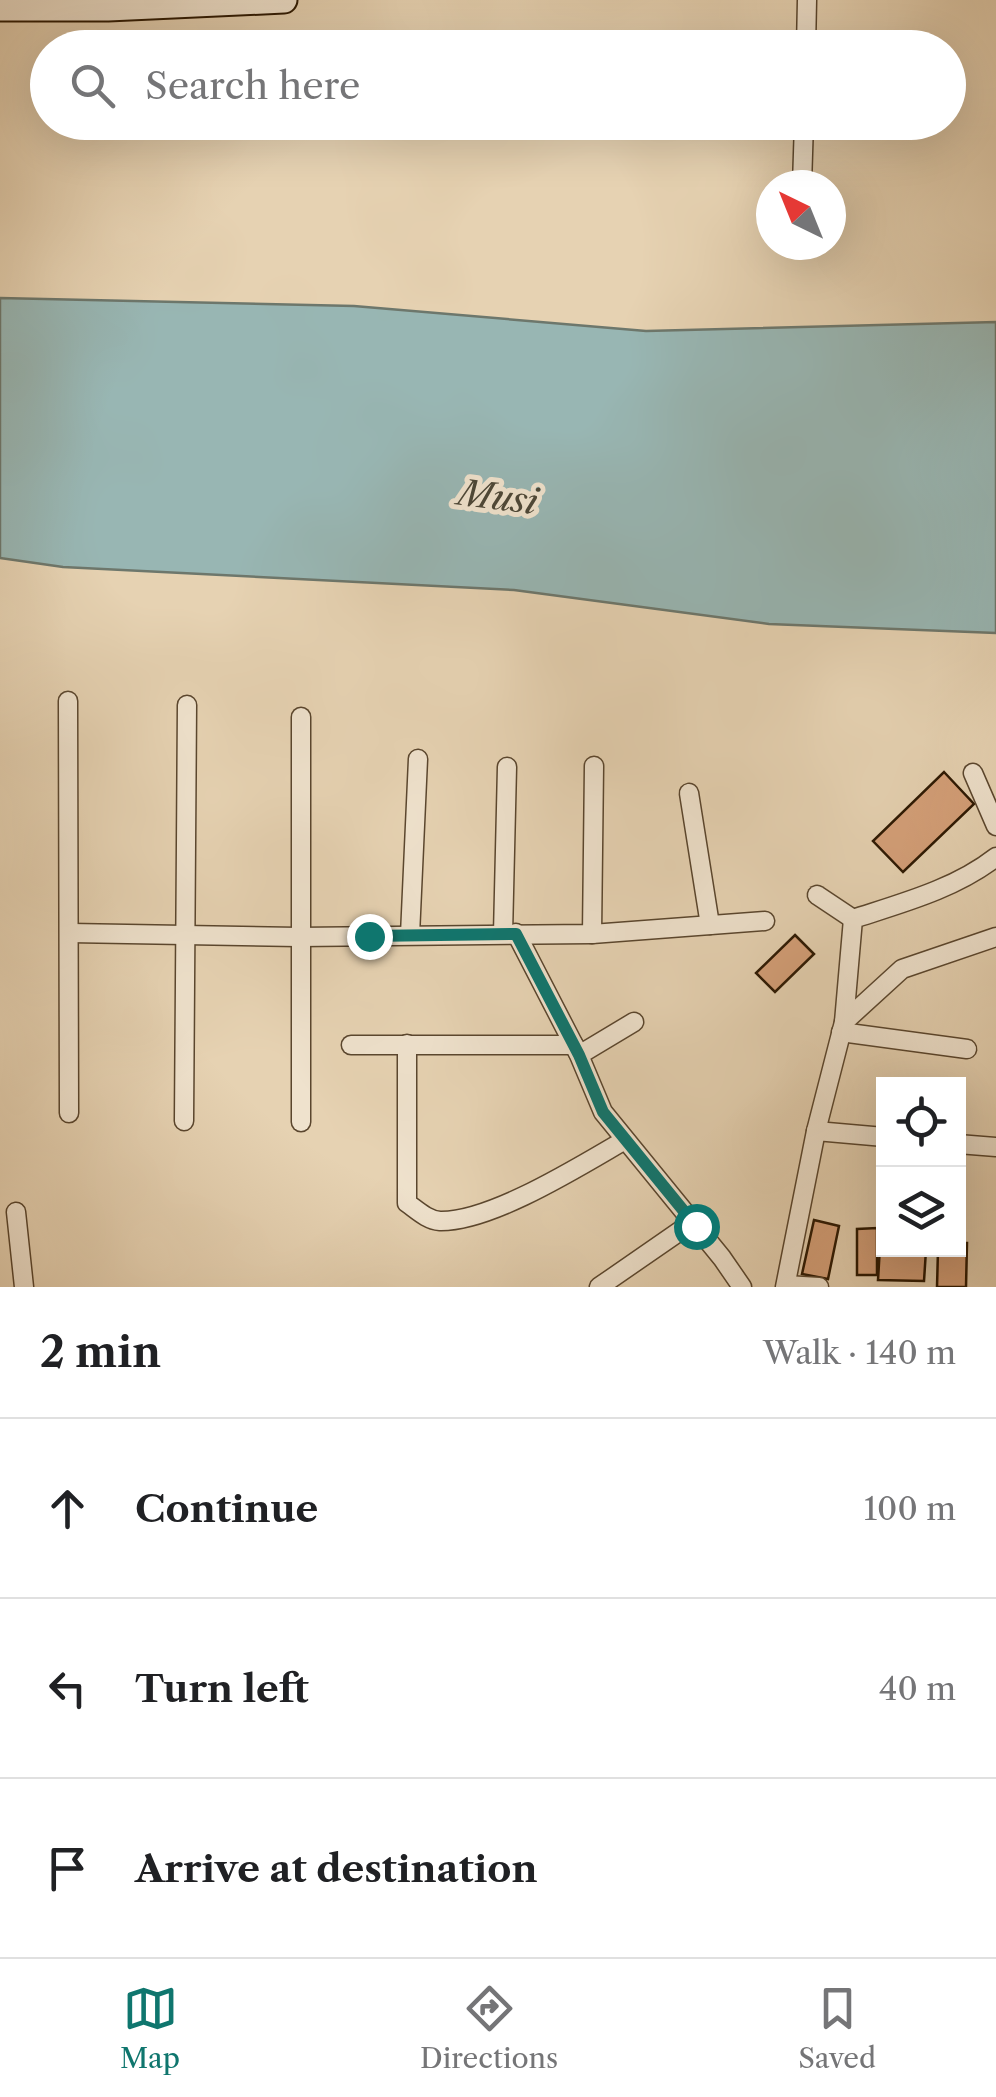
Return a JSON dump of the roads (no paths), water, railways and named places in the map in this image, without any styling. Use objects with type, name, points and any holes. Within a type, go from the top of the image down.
[{"type":"street","points":[[0,8],[284,0]]},
{"type":"street","points":[[807,30],[808,0]]},
{"type":"street","points":[[802,170],[803,140]]},
{"type":"street","points":[[68,701],[69,1113]]},
{"type":"street","points":[[184,1121],[187,705]]},
{"type":"street","points":[[300,717],[300,1122]]},
{"type":"street","points":[[410,935],[418,759]]},
{"type":"street","points":[[592,934],[594,766]]},
{"type":"street","points":[[507,767],[509,934],[576,1050],[603,1112],[742,1287]]},
{"type":"street","points":[[973,773],[996,826]]},
{"type":"street","points":[[689,793],[710,925]]},
{"type":"street","points":[[853,919],[927,895],[983,867],[996,856]]},
{"type":"street","points":[[817,894],[853,919]]},
{"type":"street","points":[[819,1287],[786,1286],[816,1132],[842,1028],[853,919]]},
{"type":"street","points":[[70,933],[298,937],[592,934],[765,920]]},
{"type":"street","points":[[842,1028],[902,969],[996,936]]},
{"type":"street","points":[[351,1045],[576,1050],[634,1022]]},
{"type":"street","points":[[842,1028],[967,1049]]},
{"type":"street","points":[[407,1044],[406,1202],[430,1219],[442,1221],[464,1216],[524,1196],[625,1140]]},
{"type":"street","points":[[816,1132],[876,1136]]},
{"type":"street","points":[[966,1145],[996,1147]]},
{"type":"street","points":[[16,1212],[24,1287]]},
{"type":"street","points":[[599,1287],[693,1222]]},
{"type":"water","name":"Musi","points":[[0,298],[354,306],[646,331],[996,322],[996,633],[769,624],[514,590],[63,567],[0,558]]}]
